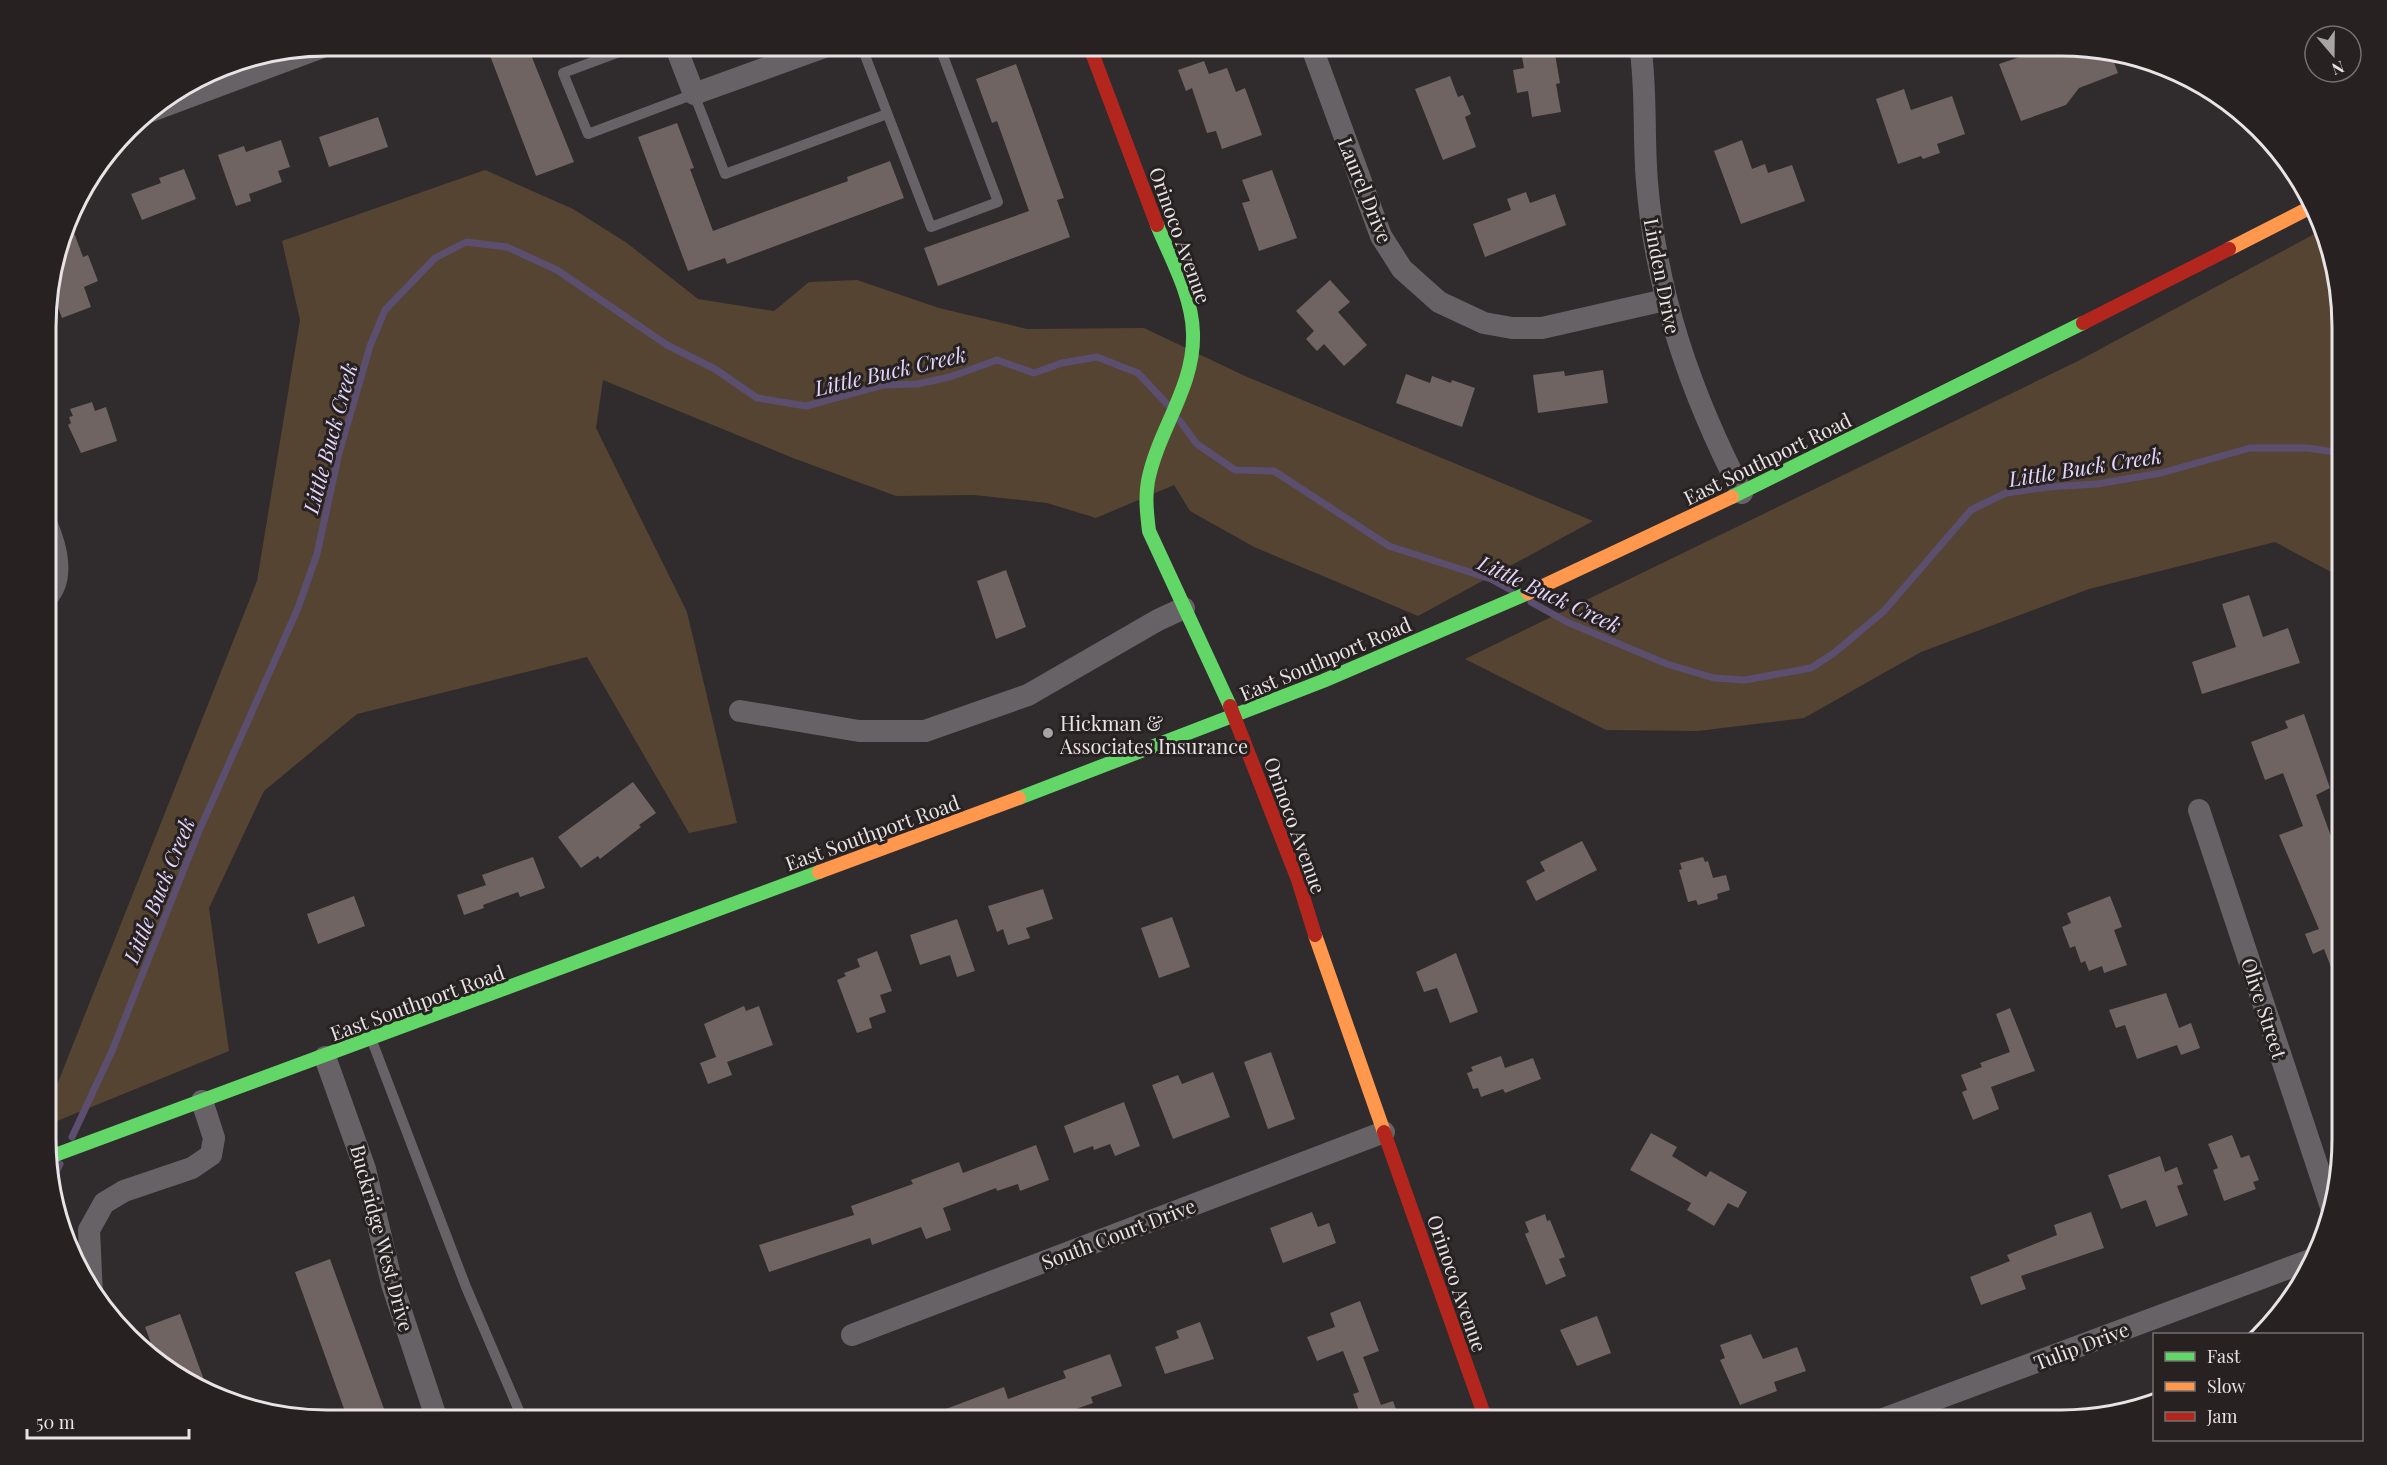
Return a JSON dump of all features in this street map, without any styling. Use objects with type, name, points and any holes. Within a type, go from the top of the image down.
[{"type":"main road","name":"Orinoco Avenue","points":[[1093,56],[1187,304],[1193,342],[1185,383],[1151,464],[1145,498],[1148,524],[1155,548],[1235,717],[1298,880],[1320,953],[1482,1410]]},
{"type":"main road","name":"East Southport Road","points":[[56,1155],[372,1040],[1235,717],[1558,579],[1742,493],[2305,210]]},
{"type":"street","points":[[679,56],[694,94],[786,56]]},
{"type":"street","name":"Laurel Drive","points":[[1315,56],[1381,236],[1402,269],[1439,302],[1484,323],[1532,328],[1665,300]]},
{"type":"street","name":"Linden Drive","points":[[1641,56],[1648,193],[1665,300],[1697,398],[1742,493]]},
{"type":"street","points":[[236,71],[266,63]]},
{"type":"street","points":[[56,546],[56,574]]},
{"type":"street","points":[[740,711],[860,731],[925,731],[1028,694],[1158,620],[1184,608]]},
{"type":"street","name":"Olive Street","points":[[2199,810],[2326,1192]]},
{"type":"street","name":"Buckridge West Drive","points":[[326,1057],[366,1169],[392,1284],[434,1410]]},
{"type":"street","points":[[91,1273],[90,1230],[104,1203],[124,1191],[192,1168],[211,1155],[214,1138],[202,1101]]},
{"type":"street","name":"South Court Drive","points":[[852,1335],[1384,1132]]},
{"type":"street","name":"Tulip Drive","points":[[1907,1410],[2302,1262]]},
{"type":"lane","points":[[610,56],[563,74],[588,134],[694,94],[725,174],[887,114]]},
{"type":"lane","points":[[865,56],[931,226],[998,202],[943,56]]},
{"type":"lane","points":[[372,1040],[466,1287],[519,1410]]},
{"type":"shaded area","points":[[485,170],[573,209],[627,243],[698,299],[774,311],[809,282],[857,280],[939,308],[1027,329],[1144,328],[1245,376],[1593,521],[1418,616],[1254,547],[1190,511],[1174,485],[1096,518],[1047,503],[974,495],[896,496],[793,458],[603,380],[596,428],[687,612],[737,823],[689,833],[587,657],[357,714],[264,791],[209,908],[229,1051],[56,1121],[56,1087],[257,581],[300,320],[282,241]]},
{"type":"shaded area","points":[[2315,234],[2326,273],[2332,326],[2332,572],[2275,542],[2089,589],[1921,652],[1804,718],[1698,731],[1606,730],[1465,659],[2078,361]]},
{"type":"building","points":[[490,56],[531,56],[574,162],[536,176]]},
{"type":"building","points":[[1522,56],[1555,56],[1560,83],[1556,84],[1561,112],[1532,117],[1528,91],[1517,93],[1513,70],[1524,68]]},
{"type":"building","points":[[2023,56],[2078,56],[2113,61],[2118,73],[2079,88],[2066,105],[2021,121],[1999,64]]},
{"type":"building","points":[[1204,61],[1209,74],[1227,68],[1236,92],[1245,88],[1262,135],[1222,149],[1216,131],[1207,133],[1192,88],[1186,91],[1178,70]]},
{"type":"building","points":[[1016,64],[1064,198],[1057,200],[1070,237],[938,286],[924,248],[1029,211],[997,121],[992,123],[976,79]]},
{"type":"building","points":[[1450,76],[1458,97],[1463,95],[1471,114],[1465,117],[1476,147],[1443,160],[1415,89]]},
{"type":"building","points":[[1904,89],[1911,110],[1952,96],[1965,134],[1937,144],[1940,153],[1923,159],[1921,156],[1898,164],[1876,99]]},
{"type":"building","points":[[378,117],[388,147],[329,167],[319,137]]},
{"type":"building","points":[[677,123],[694,168],[690,169],[713,231],[848,181],[847,177],[890,161],[904,198],[727,264],[725,258],[688,271],[638,137]]},
{"type":"building","points":[[281,140],[290,167],[278,171],[282,182],[249,194],[251,201],[236,206],[218,155],[244,146],[246,152]]},
{"type":"building","points":[[1742,140],[1752,169],[1765,164],[1768,173],[1792,165],[1805,201],[1741,224],[1714,151]]},
{"type":"building","points":[[184,169],[196,199],[142,220],[131,194],[161,183],[159,178]]},
{"type":"building","points":[[1272,170],[1297,238],[1259,251],[1242,203],[1250,201],[1242,180]]},
{"type":"building","points":[[1526,192],[1530,203],[1555,194],[1566,225],[1485,257],[1473,224],[1511,210],[1507,199]]},
{"type":"building","points":[[73,230],[83,257],[88,255],[98,281],[84,287],[91,307],[62,318],[57,304],[58,291]]},
{"type":"building","points":[[1330,280],[1350,302],[1338,312],[1367,345],[1344,366],[1324,344],[1317,351],[1306,339],[1314,331],[1296,311]]},
{"type":"building","points":[[1603,370],[1608,403],[1538,413],[1533,375],[1564,371],[1565,376]]},
{"type":"building","points":[[1406,374],[1430,383],[1432,376],[1475,388],[1462,427],[1396,403]]},
{"type":"building","points":[[92,402],[95,411],[106,407],[117,441],[81,453],[68,425],[71,423],[69,417],[73,416],[70,409]]},
{"type":"building","points":[[1006,570],[1026,627],[996,639],[977,581]]},
{"type":"building","points":[[2249,595],[2263,637],[2288,628],[2300,663],[2202,694],[2192,662],[2236,647],[2222,604]]},
{"type":"building","points":[[2304,714],[2330,788],[2316,795],[2332,839],[2332,970],[2324,949],[2313,954],[2305,934],[2319,929],[2279,835],[2303,826],[2283,773],[2265,780],[2251,742],[2288,728],[2285,721]]},
{"type":"building","points":[[633,782],[656,813],[600,859],[598,856],[581,868],[558,837]]},
{"type":"building","points":[[1582,841],[1597,870],[1536,901],[1526,881],[1545,871],[1540,862]]},
{"type":"building","points":[[533,857],[545,888],[520,897],[518,892],[464,915],[457,895],[486,885],[482,875]]},
{"type":"building","points":[[1703,857],[1705,862],[1708,861],[1713,878],[1726,875],[1730,890],[1717,894],[1718,899],[1698,905],[1696,900],[1688,902],[1679,870],[1682,869],[1680,863]]},
{"type":"building","points":[[1043,889],[1053,919],[1026,928],[1030,938],[1008,945],[1003,929],[997,932],[988,906]]},
{"type":"building","points":[[354,896],[365,926],[318,944],[307,914]]},
{"type":"building","points":[[2110,896],[2122,927],[2114,930],[2127,965],[2104,973],[2102,966],[2089,971],[2085,961],[2081,963],[2075,946],[2070,948],[2062,927],[2071,923],[2067,913]]},
{"type":"building","points":[[1172,917],[1190,967],[1159,978],[1141,928]]},
{"type":"building","points":[[957,919],[975,971],[957,977],[950,955],[920,965],[910,935]]},
{"type":"building","points":[[877,951],[892,991],[880,995],[886,1012],[869,1018],[872,1028],[857,1033],[837,980],[846,976],[844,973],[860,967],[857,959]]},
{"type":"building","points":[[1456,953],[1478,1012],[1450,1023],[1437,988],[1424,992],[1416,972]]},
{"type":"building","points":[[2166,993],[2179,1028],[2191,1023],[2200,1048],[2181,1055],[2177,1045],[2137,1059],[2125,1025],[2116,1028],[2109,1010]]},
{"type":"building","points":[[744,1006],[746,1011],[759,1006],[773,1045],[727,1062],[732,1075],[708,1084],[700,1063],[716,1057],[704,1024]]},
{"type":"building","points":[[2010,1008],[2035,1071],[1991,1087],[1999,1109],[1973,1120],[1962,1092],[1967,1090],[1961,1075],[1982,1067],[1980,1063],[2010,1052],[1996,1014]]},
{"type":"building","points":[[1271,1052],[1295,1119],[1268,1129],[1244,1062]]},
{"type":"building","points":[[1501,1056],[1505,1068],[1533,1058],[1541,1079],[1505,1093],[1503,1089],[1481,1097],[1478,1088],[1473,1089],[1467,1073],[1473,1071],[1471,1067]]},
{"type":"building","points":[[1213,1072],[1230,1117],[1173,1139],[1152,1085],[1178,1075],[1182,1084]]},
{"type":"building","points":[[1124,1102],[1140,1146],[1115,1156],[1110,1144],[1094,1150],[1093,1146],[1074,1153],[1064,1126]]},
{"type":"building","points":[[1651,1133],[1677,1147],[1672,1156],[1706,1177],[1710,1171],[1747,1192],[1738,1208],[1728,1203],[1714,1226],[1687,1210],[1691,1203],[1630,1170]]},
{"type":"building","points":[[2232,1135],[2241,1158],[2249,1155],[2259,1180],[2253,1182],[2256,1189],[2224,1201],[2213,1170],[2218,1168],[2208,1144]]},
{"type":"building","points":[[1036,1145],[1049,1180],[1020,1191],[1018,1184],[997,1191],[996,1188],[943,1208],[951,1230],[926,1239],[921,1227],[872,1245],[870,1238],[769,1272],[759,1245],[854,1215],[851,1206],[913,1184],[911,1180],[959,1162],[963,1173]]},
{"type":"building","points":[[2160,1156],[2165,1172],[2177,1167],[2183,1184],[2177,1186],[2188,1215],[2156,1227],[2146,1200],[2121,1209],[2108,1175]]},
{"type":"building","points":[[1312,1212],[1318,1227],[1329,1223],[1336,1243],[1283,1263],[1270,1228]]},
{"type":"building","points":[[2091,1212],[2104,1248],[2021,1276],[2026,1289],[1981,1305],[1970,1277],[2010,1261],[2007,1255],[2057,1235],[2054,1225]]},
{"type":"building","points":[[1545,1214],[1547,1221],[1550,1220],[1565,1257],[1559,1259],[1566,1276],[1546,1285],[1525,1234],[1529,1232],[1525,1222]]},
{"type":"building","points":[[330,1259],[384,1410],[344,1410],[295,1272]]},
{"type":"building","points":[[1360,1301],[1379,1351],[1363,1357],[1381,1405],[1393,1401],[1396,1410],[1359,1410],[1353,1394],[1359,1392],[1343,1351],[1317,1361],[1307,1337],[1335,1327],[1330,1313]]},
{"type":"building","points":[[180,1314],[204,1380],[161,1354],[152,1346],[145,1327]]},
{"type":"building","points":[[1597,1316],[1611,1353],[1577,1366],[1560,1330]]},
{"type":"building","points":[[1200,1322],[1214,1359],[1165,1374],[1155,1347],[1179,1338],[1176,1331]]},
{"type":"building","points":[[1751,1334],[1763,1359],[1797,1347],[1806,1371],[1774,1382],[1777,1391],[1740,1405],[1720,1360],[1725,1358],[1720,1345]]},
{"type":"building","points":[[1110,1354],[1122,1386],[1091,1397],[1093,1403],[1073,1410],[943,1410],[1004,1387],[1008,1399],[1066,1378],[1063,1371]]},
{"type":"waterway","name":"Little Buck Creek","points":[[72,1137],[112,1051],[199,831],[298,608],[317,554],[339,453],[370,346],[385,310],[435,258],[466,242],[507,247],[557,270],[667,345],[715,369],[757,398],[806,406],[883,385],[917,384],[950,377],[997,360],[1034,373],[1062,363],[1097,357],[1138,373],[1167,404]]},
{"type":"waterway","name":"Little Buck Creek","points":[[1179,420],[1197,444],[1235,470],[1274,471],[1389,546],[1491,579],[1511,590]]},
{"type":"waterway","name":"Little Buck Creek","points":[[1531,602],[1567,622],[1667,664],[1714,678],[1745,680],[1811,668],[1834,653],[1884,611],[1971,510],[2006,493],[2048,487],[2097,484],[2161,473],[2250,448],[2308,448],[2332,452]]},
{"type":"waterway","name":"Little Buck Creek","points":[[57,1169],[60,1164]]},
{"type":"traffic: fast","points":[[1157,225],[1185,291],[1193,333],[1188,371],[1148,481],[1146,500],[1149,531],[1230,706]]},
{"type":"traffic: fast","points":[[1732,497],[2083,323]]},
{"type":"traffic: fast","points":[[1019,798],[1323,681],[1528,593]]},
{"type":"traffic: fast","points":[[56,1155],[819,872]]},
{"type":"traffic: slow","points":[[2229,249],[2305,210]]},
{"type":"traffic: slow","points":[[1528,593],[1732,497]]},
{"type":"traffic: slow","points":[[819,872],[1019,798]]},
{"type":"traffic: slow","points":[[1315,935],[1384,1132]]},
{"type":"traffic: jam","points":[[1093,56],[1157,225]]},
{"type":"traffic: jam","points":[[2083,323],[2229,249]]},
{"type":"traffic: jam","points":[[1230,706],[1298,880],[1315,935]]},
{"type":"traffic: jam","points":[[1384,1132],[1482,1410]]},
{"type":"place","name":"Hickman & Associates Insurance","points":[[1048,733]]}]
